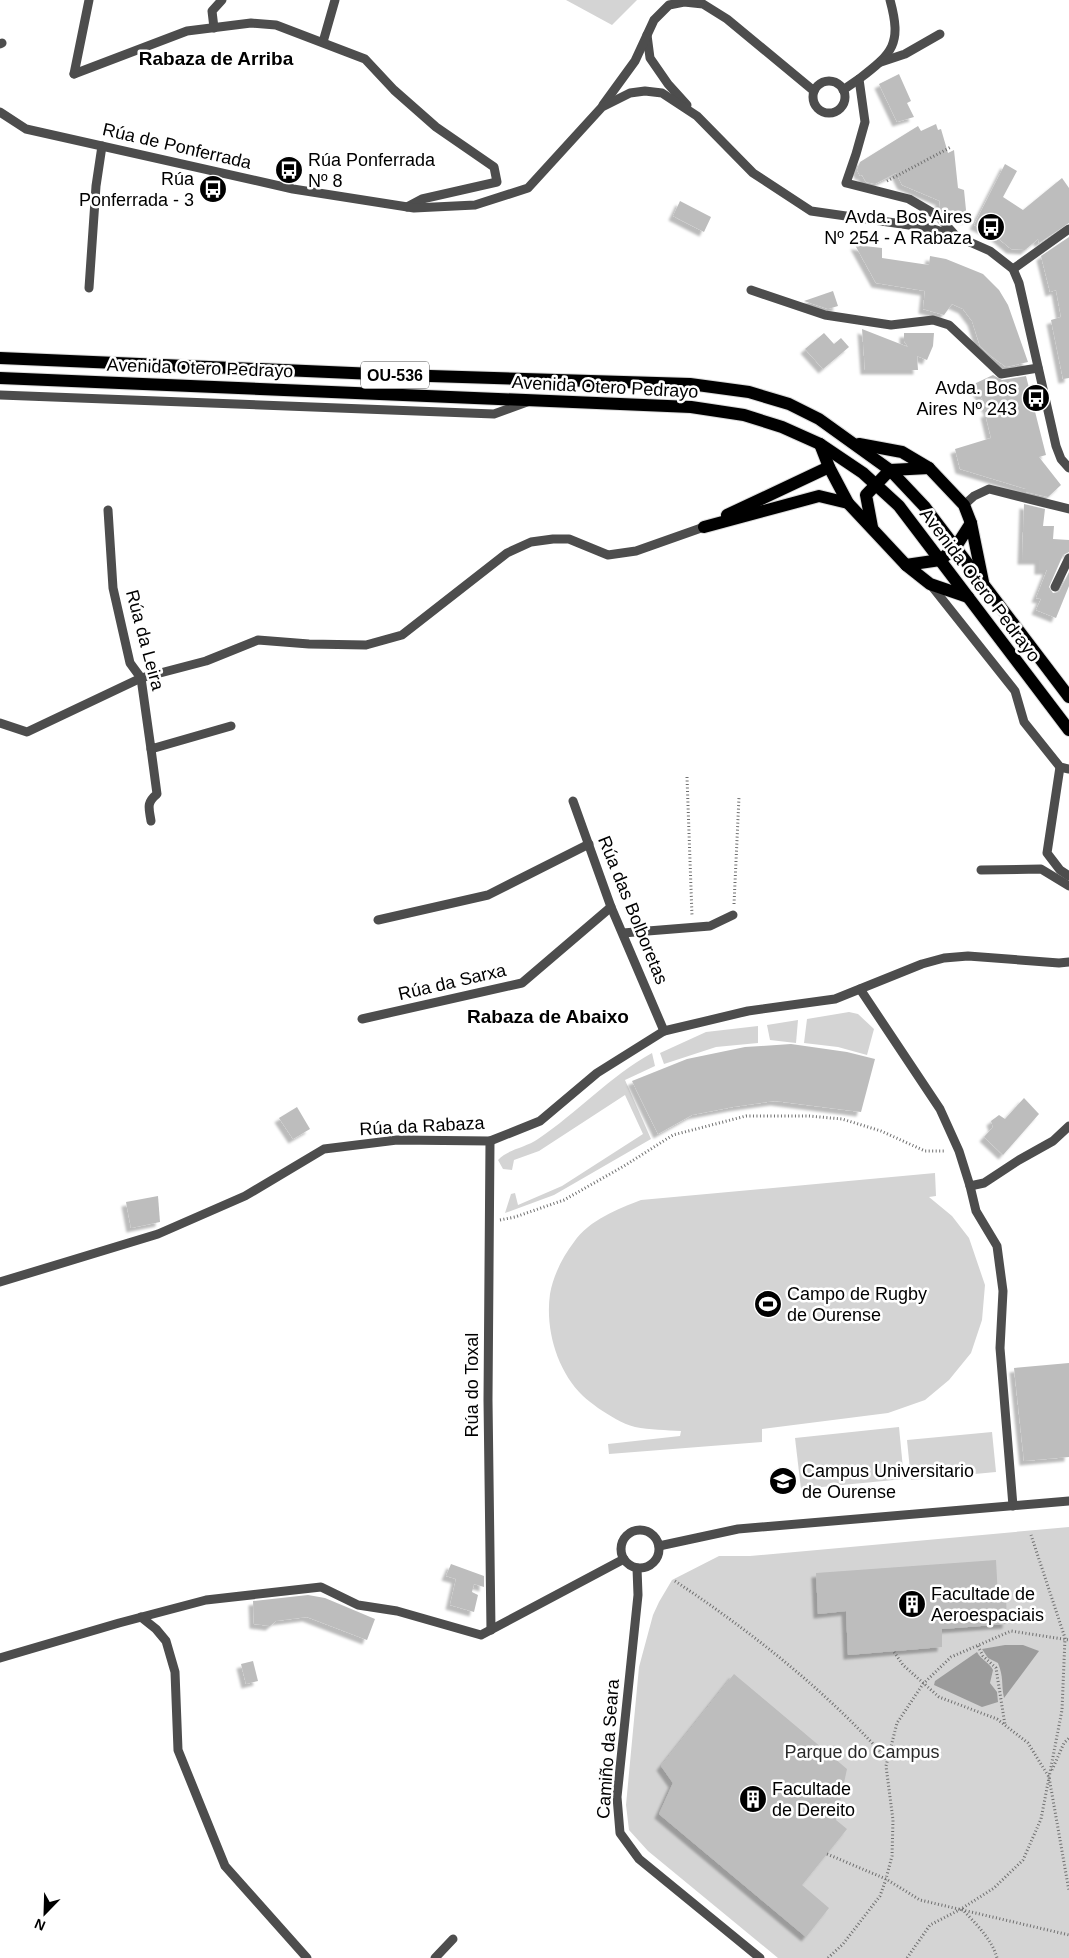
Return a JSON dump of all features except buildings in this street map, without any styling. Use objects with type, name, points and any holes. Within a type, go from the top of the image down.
[{"type":"main road","name":"Avenida Otero Pedrayo","points":[[0,358],[398,375],[690,384],[749,392],[789,404],[819,419],[890,470],[924,506],[1069,697]]},
{"type":"main road","name":"Avenida Otero Pedrayo","points":[[0,378],[691,407],[744,415],[782,427],[820,444],[863,473],[898,506],[1069,730]]},
{"type":"main road","points":[[820,444],[829,467],[848,503],[906,565],[930,584],[968,597]]},
{"type":"main road","points":[[855,444],[902,452],[929,468],[964,505],[971,523],[983,584]]},
{"type":"main road","points":[[704,527],[829,467]]},
{"type":"main road","points":[[872,527],[866,494],[890,470],[929,468]]},
{"type":"main road","points":[[704,527],[819,496],[848,503]]},
{"type":"main road","points":[[906,565],[940,560],[955,548],[971,523]]},
{"type":"street","points":[[89,0],[74,74],[186,32],[251,23],[276,25],[366,59],[394,90],[436,127],[494,167],[497,182],[422,200],[407,207]]},
{"type":"street","points":[[214,28],[212,11],[222,0]]},
{"type":"street","points":[[323,42],[335,0]]},
{"type":"street","points":[[843,90],[881,62],[892,47],[896,22],[890,0]]},
{"type":"street","points":[[602,107],[635,61],[654,20],[669,5],[684,2],[704,4],[727,19],[814,91]]},
{"type":"street","points":[[647,34],[650,58],[668,84],[697,116],[753,173],[811,211],[930,228],[956,236],[990,251],[1013,269],[1019,283],[1056,446],[1065,456],[1069,468]]},
{"type":"street","points":[[881,62],[905,54],[940,34]]},
{"type":"street","points":[[859,79],[865,122],[846,183],[909,199],[938,216],[956,236]]},
{"type":"street","points":[[827,81],[837,83],[843,90],[845,97],[839,110],[830,113],[816,107],[813,96],[817,87],[827,81]]},
{"type":"street","points":[[602,107],[630,93],[645,90],[662,93],[697,116]]},
{"type":"street","name":"Rúa de Ponferrada","points":[[0,112],[26,129],[293,190],[414,208],[475,205],[528,188],[602,107]]},
{"type":"street","points":[[89,288],[96,186],[102,146]]},
{"type":"street","points":[[1013,269],[1069,229]]},
{"type":"street","points":[[751,290],[825,315],[891,325],[933,320],[949,325],[1001,374],[1038,368]]},
{"type":"street","points":[[0,395],[494,414],[532,400]]},
{"type":"street","points":[[964,505],[974,496],[989,489],[1069,509]]},
{"type":"street","name":"Rúa da Leira","points":[[108,510],[114,588],[130,663],[141,678],[151,749],[157,794],[150,800],[151,821]]},
{"type":"street","points":[[0,723],[27,732],[141,678],[206,661],[258,640],[309,644],[366,645],[402,635],[507,553],[531,542],[569,539],[608,555],[636,551],[704,527]]},
{"type":"street","points":[[1055,587],[1069,558]]},
{"type":"street","points":[[930,584],[1015,692],[1024,722],[1065,768],[1047,853],[1060,870],[1069,876]]},
{"type":"street","points":[[151,749],[232,726]]},
{"type":"street","name":"Rúa das Bolboretas","points":[[573,801],[611,907],[664,1031]]},
{"type":"street","points":[[378,920],[488,894],[589,844]]},
{"type":"street","points":[[981,870],[1041,869],[1069,886]]},
{"type":"street","name":"Rúa da Sarxa","points":[[362,1019],[522,982],[611,907]]},
{"type":"street","points":[[623,933],[710,926],[734,915]]},
{"type":"street","name":"Rúa da Rabaza","points":[[0,1282],[158,1234],[245,1196],[324,1149],[397,1140],[490,1141],[540,1121],[598,1073],[664,1031],[748,1011],[836,999],[922,964],[944,958],[968,956],[1059,963],[1069,962]]},
{"type":"street","points":[[860,989],[940,1109],[959,1151],[976,1211],[997,1246],[1003,1291],[1000,1348],[1013,1506]]},
{"type":"street","points":[[970,1186],[984,1183],[1053,1141],[1069,1126]]},
{"type":"street","name":"Rúa do Toxal","points":[[490,1141],[488,1400],[491,1630]]},
{"type":"street","points":[[659,1546],[738,1528],[1069,1501]]},
{"type":"street","points":[[643,1530],[654,1535],[659,1546],[658,1555],[654,1563],[646,1567],[637,1568],[624,1559],[621,1547],[630,1532],[643,1530]]},
{"type":"street","points":[[0,1658],[206,1600],[321,1587],[358,1604],[398,1611],[481,1635],[624,1559]]},
{"type":"street","name":"Camiño da Seara","points":[[637,1568],[638,1595],[617,1797],[617,1817],[620,1833],[639,1859],[760,1958]]},
{"type":"street","points":[[141,1617],[156,1629],[166,1641],[175,1672],[178,1750],[225,1866],[307,1958]]},
{"type":"street","points":[[435,1958],[452,1939]]},
{"type":"path","points":[[871,190],[951,146]]},
{"type":"path","points":[[687,777],[692,927]]},
{"type":"path","points":[[734,915],[739,797]]},
{"type":"path","points":[[489,1222],[515,1217],[564,1200],[624,1166],[673,1135],[746,1116],[809,1116],[842,1120],[881,1131],[925,1151],[959,1151]]},
{"type":"path","points":[[907,1958],[930,1925],[961,1909],[994,1888],[1023,1860],[1041,1820],[1062,1710],[1067,1639],[1031,1535]]},
{"type":"path","points":[[675,1581],[727,1616],[797,1670],[860,1729],[888,1760]]},
{"type":"path","points":[[828,1958],[843,1944],[880,1896],[886,1879],[892,1856],[893,1820],[886,1766],[897,1723],[922,1684],[951,1657],[1011,1631],[1067,1639]]},
{"type":"path","points":[[978,1646],[983,1656],[996,1668],[1005,1726]]},
{"type":"path","points":[[894,1652],[903,1666],[939,1697],[996,1719],[1028,1743],[1049,1777],[1069,1891]]},
{"type":"path","points":[[1049,1777],[1064,1744],[1069,1738]]},
{"type":"path","points":[[827,1854],[886,1879],[920,1900],[1069,1935]]},
{"type":"path","points":[[961,1909],[977,1925],[996,1952],[997,1958]]},
{"type":"green space","points":[[566,0],[637,0],[612,25]]},
{"type":"green space","points":[[849,1012],[858,1014],[874,1029],[867,1055],[838,1047],[804,1043],[807,1019]]},
{"type":"green space","points":[[798,1020],[796,1043],[770,1040],[767,1025]]},
{"type":"green space","points":[[758,1026],[758,1043],[716,1047],[664,1064],[660,1053],[706,1032]]},
{"type":"green space","points":[[652,1053],[655,1066],[625,1080],[651,1139],[554,1195],[505,1213],[511,1194],[515,1193],[518,1205],[562,1186],[643,1134],[625,1095],[539,1151],[514,1160],[512,1170],[503,1169],[498,1160],[507,1153],[538,1139],[622,1072]]},
{"type":"green space","points":[[935,1173],[936,1196],[929,1197],[952,1216],[969,1238],[985,1285],[982,1320],[971,1353],[949,1380],[925,1400],[888,1413],[762,1429],[762,1442],[609,1454],[608,1444],[680,1436],[681,1431],[635,1427],[616,1419],[583,1396],[574,1386],[560,1362],[551,1335],[549,1321],[550,1294],[553,1280],[562,1260],[580,1234],[588,1227],[604,1216],[641,1200]]},
{"type":"green space","points":[[899,1427],[904,1479],[801,1489],[795,1438]]},
{"type":"green space","points":[[992,1432],[996,1472],[911,1480],[907,1440]]},
{"type":"green space","name":"Parque do Campus","points":[[1069,1527],[1069,1958],[778,1958],[648,1851],[629,1830],[626,1805],[639,1667],[653,1615],[672,1580],[719,1556],[750,1556]]},
{"type":"shaded area","points":[[1005,1645],[1023,1645],[1039,1651],[1004,1698],[1002,1677],[998,1663],[988,1658],[982,1649]]},
{"type":"shaded area","points":[[977,1652],[993,1670],[990,1683],[997,1692],[998,1702],[982,1707],[934,1685],[935,1681]]},
{"type":"place","name":"Rúa Ponferrada Nº 8","points":[[289,170]]},
{"type":"place","name":"Rúa Ponferrada - 3","points":[[213,189]]},
{"type":"place","name":"Avda. Bos Aires Nº 254 - A Rabaza","points":[[991,227]]},
{"type":"place","name":"Avda. Bos Aires Nº 243","points":[[1036,398]]},
{"type":"place","name":"Campo de Rugby de Ourense","points":[[768,1304]]},
{"type":"place","name":"Campus Universitario de Ourense","points":[[783,1481]]},
{"type":"place","name":"Facultade de Aeroespaciais","points":[[912,1604]]},
{"type":"place","name":"Facultade de Dereito","points":[[753,1799]]},
{"type":"district","name":"Rabaza de Arriba","points":[[216,58]]},
{"type":"district","name":"Rabaza de Abaixo","points":[[548,1016]]}]
